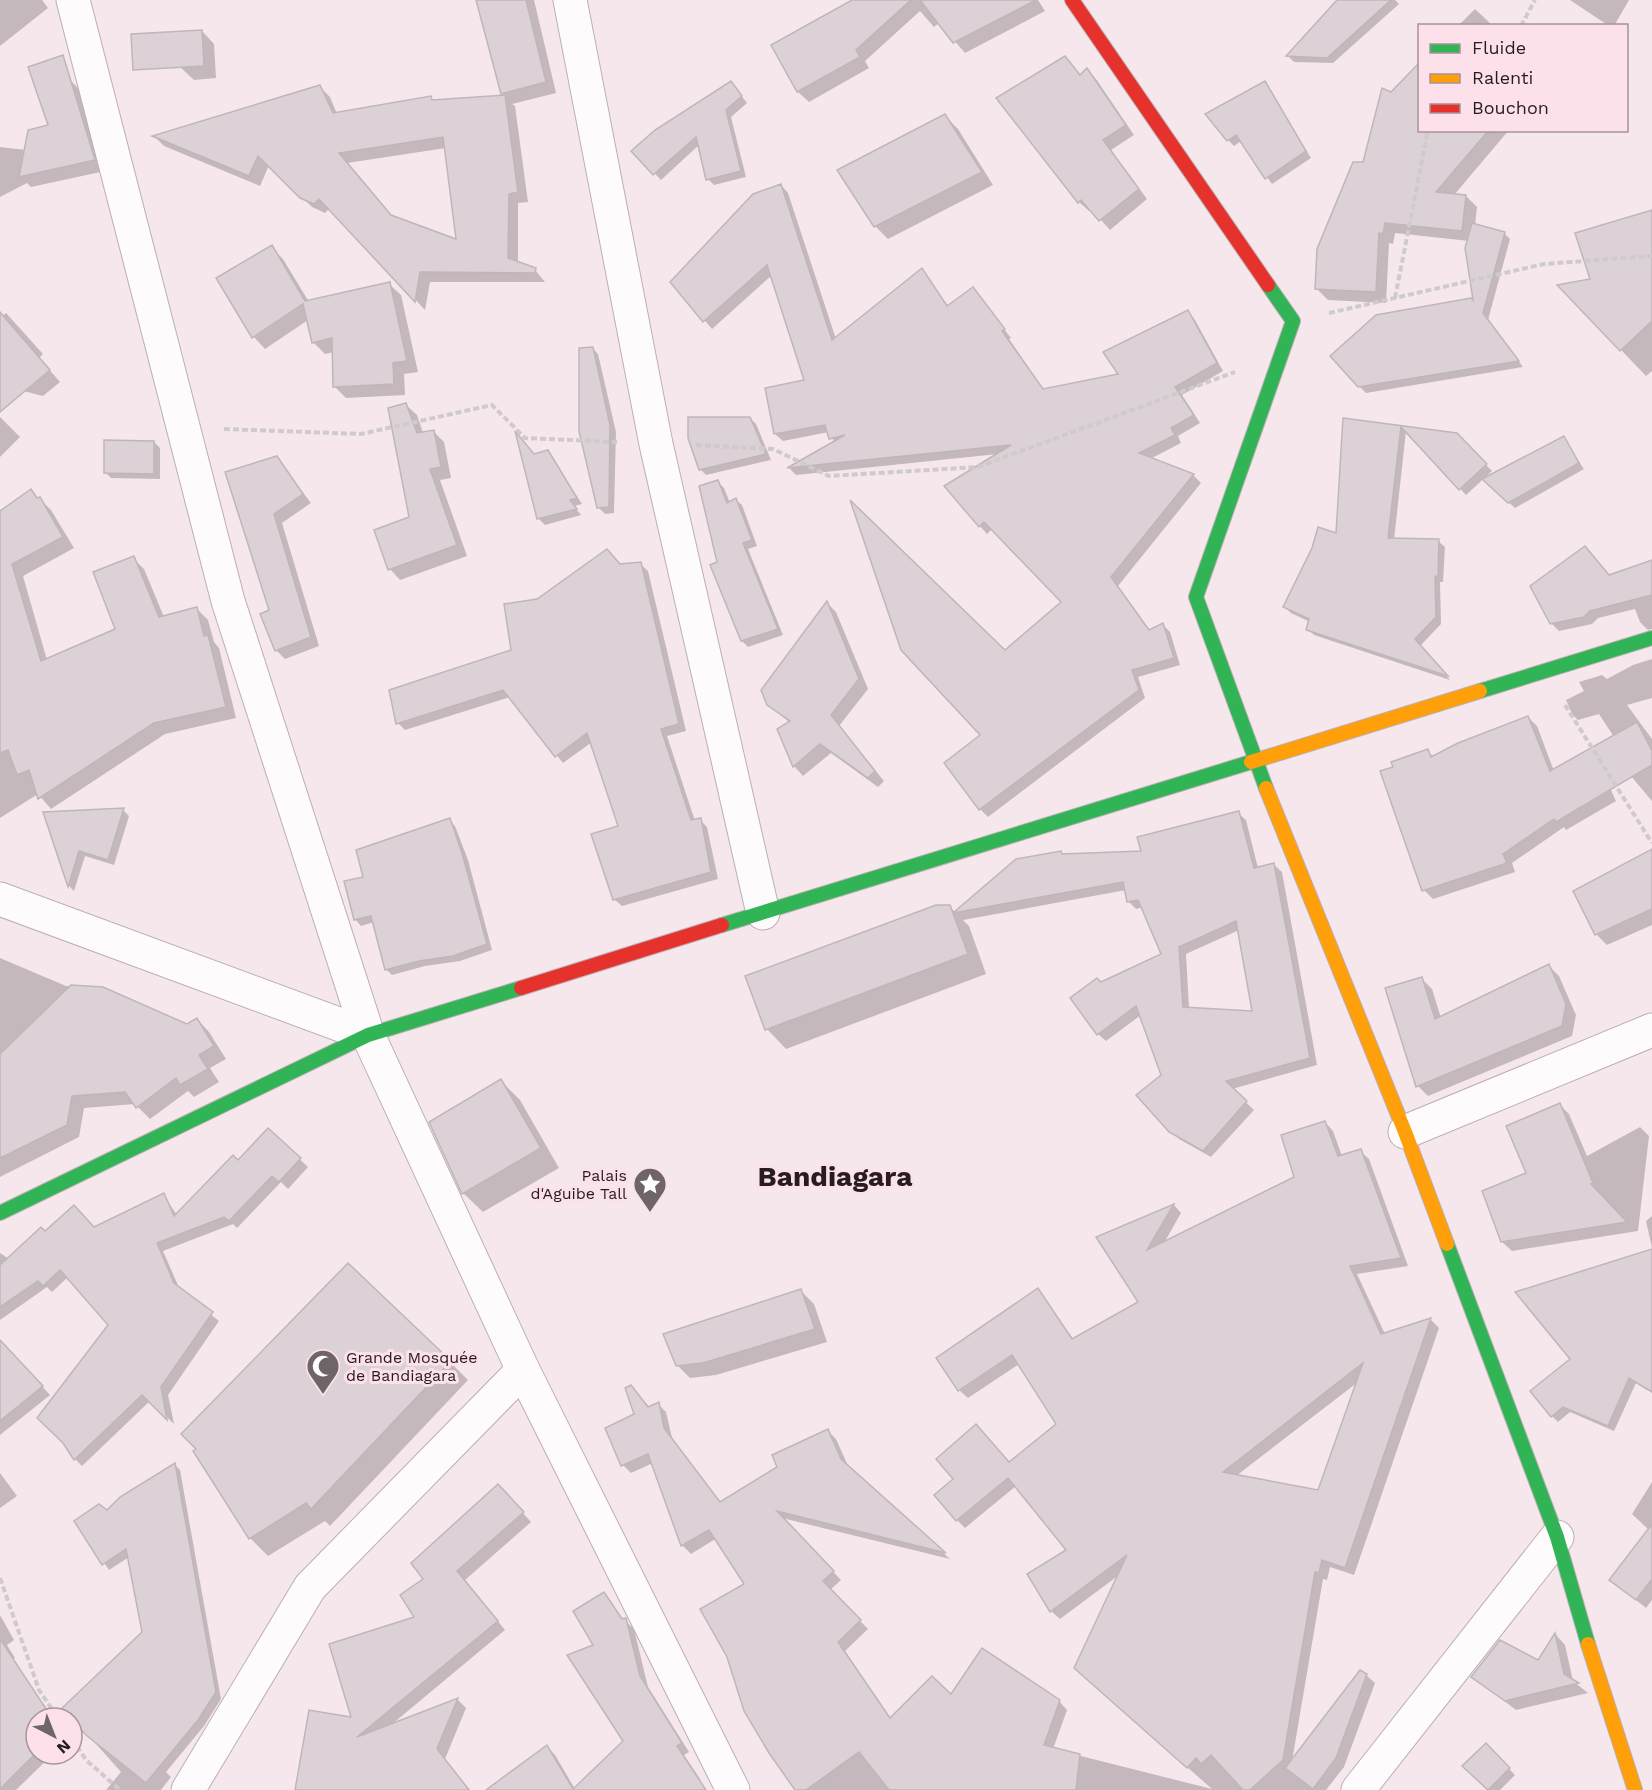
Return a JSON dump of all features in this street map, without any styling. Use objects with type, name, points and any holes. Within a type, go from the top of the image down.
[{"type":"street","points":[[570,0],[656,444],[763,913]]},
{"type":"street","points":[[1072,0],[1293,321],[1196,597],[1254,760],[1405,1132],[1557,1537],[1605,1704],[1635,1790]]},
{"type":"street","points":[[82,2],[228,601],[368,1035],[523,1370],[733,1790]]},
{"type":"street","points":[[0,1213],[368,1035],[1652,639]]},
{"type":"street","points":[[0,899],[368,1035]]},
{"type":"street","points":[[1405,1132],[1652,1030]]},
{"type":"street","points":[[188,1790],[310,1587],[523,1370]]},
{"type":"street","points":[[1358,1790],[1557,1537]]},
{"type":"path","points":[[1522,24],[1535,0]]},
{"type":"path","points":[[1395,298],[1428,132]]},
{"type":"path","points":[[1293,321],[1544,264],[1652,256]]},
{"type":"path","points":[[184,428],[361,434],[492,405],[525,438],[773,449],[829,476],[978,468],[1281,356]]},
{"type":"path","points":[[1544,672],[1652,843]]},
{"type":"path","points":[[0,1578],[39,1690],[50,1706]]},
{"type":"path","points":[[84,1757],[120,1790]]},
{"type":"building","points":[[476,0],[526,0],[546,82],[501,94]]},
{"type":"building","points":[[852,0],[911,0],[856,50],[860,57],[797,92],[771,45]]},
{"type":"building","points":[[920,0],[1036,0],[953,43]]},
{"type":"building","points":[[1337,0],[1391,0],[1327,58],[1286,56]]},
{"type":"building","points":[[202,30],[204,66],[133,70],[131,34]]},
{"type":"building","points":[[63,55],[95,160],[19,177],[28,130],[48,125],[28,67]]},
{"type":"building","points":[[1065,56],[1080,75],[1087,68],[1126,125],[1103,140],[1139,189],[1099,221],[1081,200],[1078,203],[996,98]]},
{"type":"building","points":[[1418,64],[1418,132],[1487,132],[1436,192],[1466,195],[1462,231],[1385,223],[1383,234],[1379,233],[1376,292],[1315,289],[1317,249],[1353,162],[1363,162],[1382,88],[1391,92]]},
{"type":"building","points":[[731,81],[742,96],[726,110],[741,171],[706,180],[696,137],[653,175],[631,151],[655,130]]},
{"type":"building","points":[[1265,81],[1306,151],[1265,179],[1236,135],[1227,141],[1205,114]]},
{"type":"building","points":[[320,85],[333,113],[431,96],[432,100],[505,95],[518,192],[509,194],[508,258],[536,268],[535,273],[420,272],[415,302],[319,199],[314,204],[300,198],[258,156],[249,176],[152,136]],"holes":[[[443,137],[456,239],[391,215],[339,153]]]},
{"type":"building","points":[[945,114],[982,172],[874,227],[837,170]]},
{"type":"building","points":[[781,184],[832,340],[922,268],[947,306],[973,287],[1005,329],[1002,331],[1043,389],[1118,374],[1103,352],[1188,310],[1217,363],[1175,387],[1194,415],[1171,428],[1175,435],[1139,453],[1194,474],[1111,577],[1149,630],[1163,623],[1174,658],[1132,670],[1139,690],[979,810],[944,763],[980,735],[901,650],[850,500],[1005,650],[1061,602],[984,522],[979,527],[944,486],[1011,445],[787,468],[845,435],[829,439],[825,425],[774,434],[765,388],[804,380],[767,265],[703,322],[670,282],[753,194]]},
{"type":"building","points":[[1652,210],[1652,321],[1620,351],[1557,285],[1590,279],[1575,233]]},
{"type":"building","points":[[1472,223],[1505,232],[1483,313],[1519,361],[1358,387],[1330,356],[1376,315],[1471,298],[1473,300],[1465,248]]},
{"type":"building","points":[[272,245],[305,301],[390,282],[407,361],[393,363],[394,384],[333,387],[332,338],[312,343],[303,304],[252,338],[216,278]]},
{"type":"building","points":[[0,312],[50,370],[0,412]]},
{"type":"building","points":[[593,347],[610,425],[609,507],[597,508],[579,431],[579,348]]},
{"type":"building","points":[[406,403],[417,433],[434,430],[441,467],[430,469],[457,545],[388,570],[374,530],[409,517],[388,408]]},
{"type":"building","points":[[688,417],[750,417],[766,454],[699,470],[688,438]]},
{"type":"building","points":[[1343,418],[1457,433],[1487,464],[1459,490],[1401,427],[1388,538],[1439,539],[1438,577],[1435,576],[1436,617],[1415,639],[1448,676],[1306,630],[1309,619],[1283,607],[1312,548],[1318,527],[1336,533]]},
{"type":"building","points":[[515,431],[534,454],[548,450],[577,498],[570,500],[577,509],[537,519]]},
{"type":"building","points":[[1564,436],[1579,463],[1508,503],[1482,479]]},
{"type":"building","points":[[104,440],[154,441],[154,474],[104,473]]},
{"type":"building","points":[[277,456],[303,494],[274,514],[311,637],[275,651],[260,614],[269,610],[225,472]]},
{"type":"building","points":[[718,480],[727,503],[736,498],[752,540],[743,543],[778,629],[741,641],[710,565],[717,562],[699,486]]},
{"type":"building","points":[[31,489],[37,498],[40,497],[63,537],[12,564],[41,661],[115,629],[93,572],[134,556],[159,617],[197,607],[204,636],[208,635],[226,707],[154,723],[38,799],[29,770],[17,775],[8,750],[0,753],[0,511]]},
{"type":"building","points":[[1585,546],[1609,575],[1652,560],[1652,595],[1590,611],[1584,617],[1550,624],[1530,586]]},
{"type":"building","points":[[607,549],[620,564],[641,562],[679,724],[661,729],[691,820],[701,818],[711,872],[613,900],[591,834],[618,826],[587,733],[555,757],[503,690],[396,724],[389,690],[511,650],[504,604],[537,599]]},
{"type":"building","points":[[827,601],[859,679],[831,715],[875,771],[868,778],[820,744],[793,767],[777,729],[790,721],[767,705],[761,690]]},
{"type":"building","points":[[1528,716],[1550,771],[1637,722],[1652,751],[1652,765],[1556,822],[1554,819],[1503,854],[1507,863],[1422,891],[1380,771],[1393,767],[1391,762],[1428,749],[1431,757],[1458,743]]},
{"type":"building","points":[[124,808],[108,860],[79,851],[68,887],[43,812]]},
{"type":"building","points":[[1239,811],[1254,868],[1274,863],[1310,1058],[1226,1081],[1247,1101],[1203,1151],[1169,1132],[1136,1095],[1161,1075],[1136,1006],[1097,1035],[1070,998],[1097,978],[1101,982],[1161,954],[1138,900],[1127,902],[1123,882],[953,913],[1016,859],[1061,851],[1062,854],[1141,851],[1137,837]],"holes":[[[1236,921],[1252,1011],[1183,1007],[1179,947]]]},
{"type":"building","points":[[450,818],[487,944],[453,956],[419,961],[385,970],[371,916],[354,920],[344,881],[363,877],[356,850]]},
{"type":"building","points":[[1652,849],[1652,909],[1595,935],[1573,891]]},
{"type":"building","points":[[936,905],[950,905],[968,954],[765,1030],[745,976]]},
{"type":"building","points":[[1549,964],[1566,1004],[1562,1026],[1416,1087],[1385,988],[1422,977],[1435,1019]]},
{"type":"building","points":[[71,985],[103,987],[187,1024],[197,1018],[214,1046],[199,1055],[208,1069],[180,1085],[176,1078],[136,1108],[125,1092],[72,1096],[67,1125],[0,1158],[0,1054]]},
{"type":"building","points":[[501,1079],[541,1148],[462,1194],[429,1122]]},
{"type":"building","points":[[1560,1103],[1593,1183],[1591,1184],[1627,1222],[1501,1242],[1482,1191],[1526,1173],[1506,1126]]},
{"type":"building","points":[[1325,1121],[1338,1156],[1361,1149],[1401,1258],[1350,1266],[1381,1334],[1431,1318],[1345,1568],[1322,1560],[1319,1573],[1315,1572],[1283,1760],[1250,1790],[1243,1790],[1211,1755],[1201,1764],[1196,1758],[1187,1768],[1074,1668],[1127,1555],[1050,1612],[1027,1574],[1066,1550],[1008,1478],[956,1521],[934,1495],[953,1479],[936,1459],[976,1424],[1009,1462],[1056,1424],[1012,1355],[958,1391],[936,1358],[1038,1288],[1072,1339],[1138,1302],[1096,1237],[1174,1204],[1147,1250],[1294,1177],[1281,1135]],"holes":[[[1363,1363],[1318,1490],[1223,1472]]]},
{"type":"building","points":[[268,1128],[301,1158],[279,1182],[272,1176],[229,1221],[224,1217],[157,1243],[174,1283],[213,1312],[161,1387],[167,1420],[142,1395],[74,1460],[63,1443],[37,1418],[108,1325],[60,1270],[43,1286],[38,1281],[0,1307],[0,1265],[41,1227],[45,1231],[74,1205],[94,1227],[164,1193],[174,1216],[233,1155],[238,1160]]},
{"type":"building","points":[[1652,1249],[1652,1392],[1629,1378],[1608,1426],[1563,1407],[1551,1417],[1530,1391],[1570,1359],[1515,1292]]},
{"type":"building","points":[[348,1263],[451,1361],[311,1509],[306,1503],[249,1539],[193,1451],[196,1449],[181,1434]]},
{"type":"building","points":[[801,1289],[815,1329],[703,1363],[676,1366],[663,1334]]},
{"type":"building","points":[[0,1340],[43,1386],[0,1421]]},
{"type":"building","points":[[631,1385],[648,1407],[659,1402],[664,1428],[720,1502],[777,1467],[772,1455],[828,1429],[841,1459],[946,1553],[777,1511],[834,1571],[823,1581],[861,1620],[838,1642],[890,1718],[932,1676],[951,1694],[982,1648],[1060,1700],[1044,1745],[1080,1754],[1076,1790],[889,1790],[859,1752],[806,1790],[795,1790],[744,1711],[727,1657],[700,1609],[744,1584],[709,1530],[681,1546],[648,1454],[621,1466],[605,1428],[634,1414],[625,1388]]},
{"type":"building","points":[[175,1463],[216,1692],[198,1720],[146,1783],[84,1733],[84,1706],[64,1706],[142,1632],[126,1549],[102,1565],[74,1521],[99,1504],[107,1510],[120,1497]]},
{"type":"building","points":[[498,1484],[524,1512],[457,1571],[498,1621],[357,1737],[458,1698],[437,1749],[469,1790],[295,1790],[309,1710],[351,1717],[329,1644],[414,1617],[400,1595],[423,1579],[411,1563]]},
{"type":"building","points":[[1652,1524],[1652,1579],[1636,1600],[1609,1580]]},
{"type":"building","points":[[604,1592],[622,1619],[626,1618],[640,1676],[682,1743],[677,1746],[706,1790],[486,1790],[547,1745],[573,1789],[623,1741],[567,1655],[593,1645],[573,1611]]},
{"type":"building","points":[[1555,1633],[1564,1674],[1579,1683],[1505,1701],[1471,1677],[1500,1640],[1538,1660]]},
{"type":"building","points":[[0,1639],[44,1706],[24,1706],[24,1765],[0,1789]]},
{"type":"building","points":[[1360,1670],[1367,1674],[1336,1758],[1313,1789],[1285,1768]]},
{"type":"building","points":[[1486,1743],[1510,1768],[1488,1790],[1462,1766]]},
{"type":"traffic: fast","points":[[1266,788],[1196,597],[1293,321],[1268,285]]},
{"type":"traffic: fast","points":[[1480,691],[1652,638]]},
{"type":"traffic: fast","points":[[722,925],[1251,762]]},
{"type":"traffic: fast","points":[[0,1213],[368,1035],[521,988]]},
{"type":"traffic: fast","points":[[1447,1244],[1557,1537],[1588,1644]]},
{"type":"traffic: slow","points":[[1251,762],[1480,691]]},
{"type":"traffic: slow","points":[[1266,788],[1405,1132],[1447,1244]]},
{"type":"traffic: slow","points":[[1588,1644],[1635,1790]]},
{"type":"traffic: jam","points":[[1072,0],[1268,285]]},
{"type":"traffic: jam","points":[[521,988],[722,925]]},
{"type":"place","name":"Palais d'Aguibe Tall","points":[[650,1213]]},
{"type":"place","name":"Grande Mosquée de Bandiagara","points":[[323,1395]]},
{"type":"district","name":"Bandiagara","points":[[835,1176]]}]
